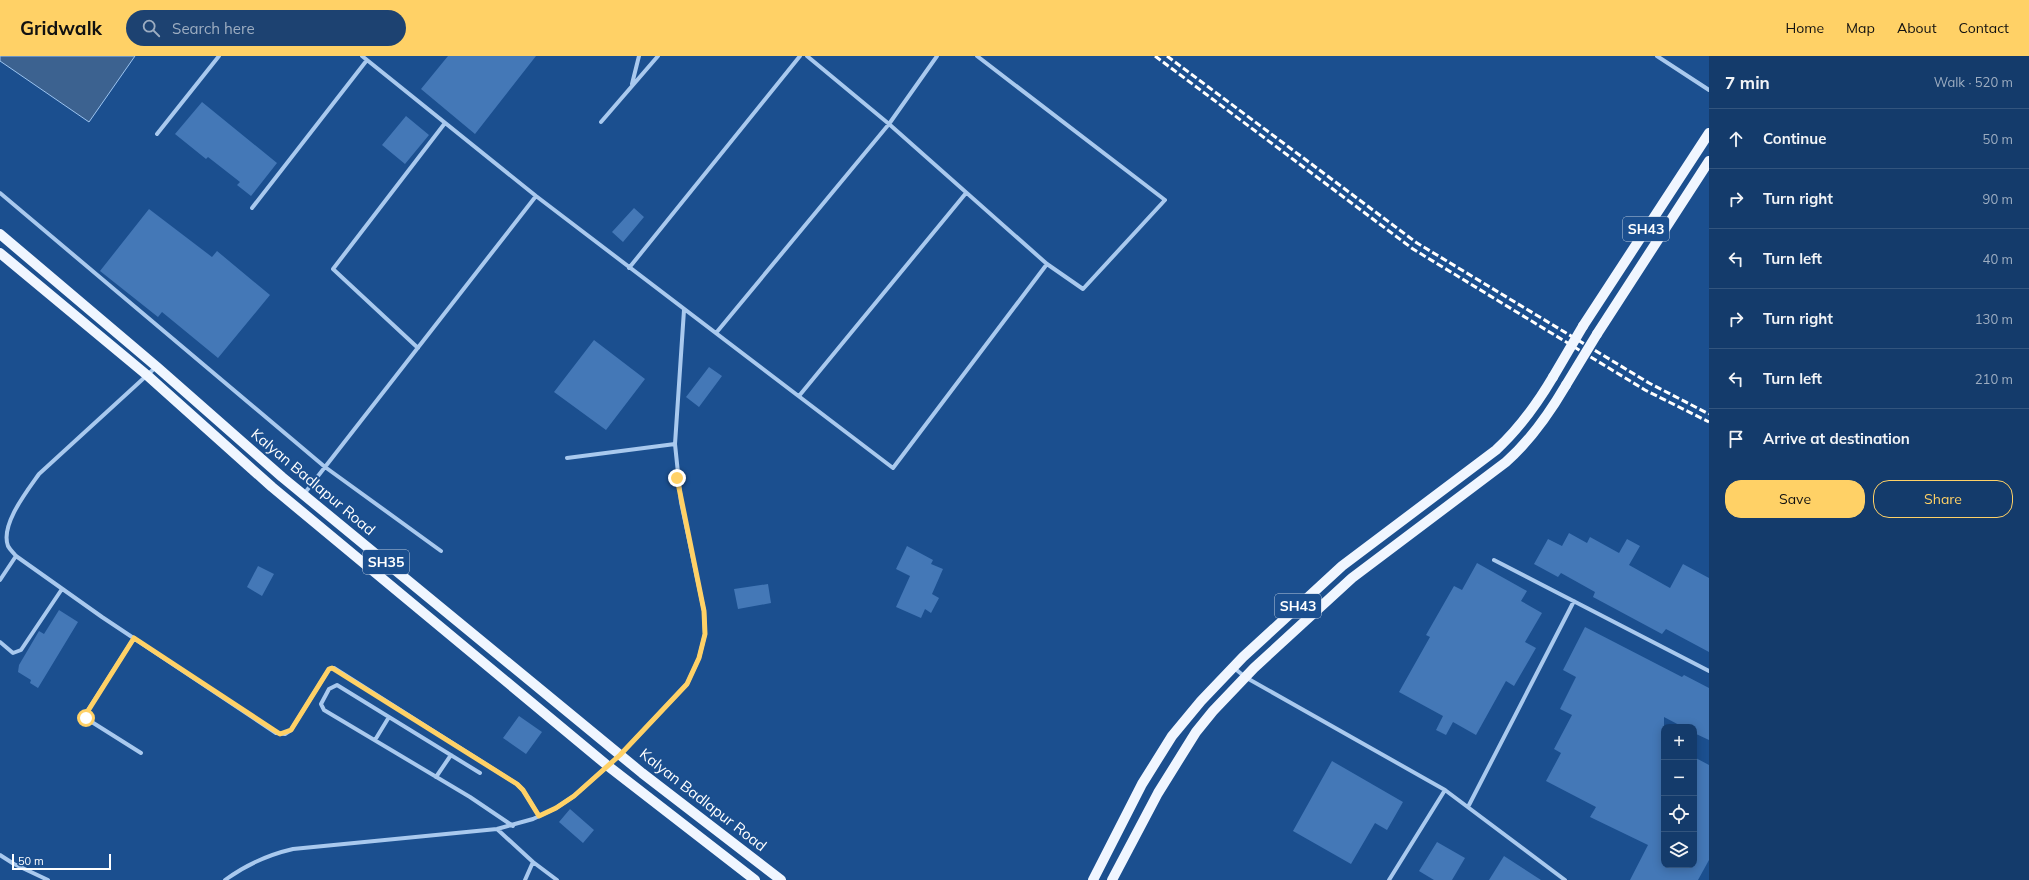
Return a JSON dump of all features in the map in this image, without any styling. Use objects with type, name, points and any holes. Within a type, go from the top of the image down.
[{"type":"main road","name":"SH43","points":[[1093,880],[1142,784],[1172,736],[1186,717],[1233,667],[1342,566],[1506,440],[1527,417],[1709,133]]},
{"type":"main road","name":"SH43","points":[[1112,880],[1158,793],[1187,745],[1213,711],[1245,677],[1352,578],[1506,462],[1523,446],[1540,426],[1597,334],[1709,161]]},
{"type":"main road","name":"Kalyan Badlapur Road","points":[[0,234],[157,367],[282,477],[620,755],[781,880]]},
{"type":"main road","name":"Kalyan Badlapur Road","points":[[0,253],[148,376],[272,487],[608,766],[755,880]]},
{"type":"main road","points":[[272,487],[282,477]]},
{"type":"street","points":[[156,134],[219,56]]},
{"type":"street","points":[[362,56],[536,196],[893,468],[1047,264]]},
{"type":"street","points":[[632,86],[639,56]]},
{"type":"street","points":[[601,122],[658,56]]},
{"type":"street","points":[[630,268],[800,56]]},
{"type":"street","points":[[807,56],[889,124],[1047,264],[1083,289],[1165,200],[977,56]]},
{"type":"street","points":[[716,333],[889,124],[937,56]]},
{"type":"street","points":[[1657,56],[1709,90]]},
{"type":"street","points":[[252,208],[367,60]]},
{"type":"street","points":[[418,348],[333,269],[445,123]]},
{"type":"street","points":[[0,193],[325,467],[441,551]]},
{"type":"street","points":[[799,396],[966,193]]},
{"type":"street","points":[[304,494],[536,196]]},
{"type":"street","points":[[225,880],[245,866],[268,855],[293,849],[497,829],[513,826],[539,816],[556,808],[574,796],[608,766],[687,684],[699,658],[705,634],[704,611],[681,502],[675,444],[684,310]]},
{"type":"street","points":[[157,367],[39,474],[24,495],[8,524],[8,546],[16,556],[134,638],[280,734],[291,730],[329,669],[334,668],[517,784],[523,790],[539,816]]},
{"type":"street","points":[[567,458],[675,444]]},
{"type":"street","points":[[0,580],[16,556]]},
{"type":"street","points":[[1494,560],[1709,671]]},
{"type":"street","points":[[0,642],[13,653],[21,650],[62,589]]},
{"type":"street","points":[[1468,807],[1574,602]]},
{"type":"street","points":[[134,638],[86,715],[87,719],[141,753]]},
{"type":"street","points":[[1233,667],[1245,677],[1445,790],[1565,880]]},
{"type":"street","points":[[480,773],[337,685],[329,689],[321,704],[324,710],[436,777],[513,826]]},
{"type":"street","points":[[375,740],[389,717]]},
{"type":"street","points":[[436,777],[451,755]]},
{"type":"street","points":[[1389,880],[1445,790]]},
{"type":"street","points":[[497,829],[533,862],[557,880]]},
{"type":"street","points":[[0,855],[48,880]]},
{"type":"street","points":[[525,880],[533,862]]},
{"type":"water","points":[[0,56],[135,56],[89,122],[0,61]]},
{"type":"building","points":[[448,56],[536,56],[475,134],[421,89]]},
{"type":"building","points":[[202,102],[277,163],[251,196],[237,185],[240,182],[208,157],[206,159],[175,134]]},
{"type":"building","points":[[406,116],[429,135],[405,164],[382,145]]},
{"type":"building","points":[[634,208],[644,217],[623,242],[612,232]]},
{"type":"building","points":[[149,209],[212,257],[217,251],[270,295],[218,358],[162,312],[158,317],[100,271]]},
{"type":"building","points":[[594,340],[645,379],[606,430],[554,392]]},
{"type":"building","points":[[709,367],[722,376],[699,407],[686,397]]},
{"type":"building","points":[[1569,533],[1587,543],[1590,537],[1619,553],[1627,539],[1640,546],[1629,565],[1670,588],[1683,564],[1709,578],[1709,652],[1666,629],[1662,634],[1593,597],[1595,592],[1561,573],[1558,577],[1534,564],[1548,539],[1562,546]]},
{"type":"building","points":[[907,546],[933,560],[931,564],[943,569],[932,594],[939,598],[931,613],[925,609],[921,618],[896,607],[910,576],[896,569]]},
{"type":"building","points":[[1477,563],[1527,591],[1521,601],[1542,613],[1525,642],[1536,648],[1514,686],[1506,681],[1476,735],[1453,722],[1446,735],[1436,730],[1443,716],[1399,692],[1430,637],[1426,635],[1454,586],[1462,590]]},
{"type":"building","points":[[258,566],[274,574],[262,596],[247,587]]},
{"type":"building","points":[[768,584],[771,603],[738,609],[734,589]]},
{"type":"building","points":[[59,610],[78,622],[38,688],[30,683],[31,680],[18,672],[19,665],[39,631],[44,634]]},
{"type":"building","points":[[1585,627],[1682,677],[1684,675],[1709,688],[1709,740],[1697,734],[1697,724],[1677,724],[1664,717],[1664,724],[1661,724],[1661,868],[1697,868],[1697,759],[1709,765],[1709,860],[1698,880],[1630,880],[1648,845],[1590,817],[1596,807],[1546,781],[1561,753],[1554,749],[1572,715],[1560,709],[1576,677],[1563,670]]},
{"type":"building","points":[[519,716],[542,732],[526,754],[503,738]]},
{"type":"building","points":[[1332,761],[1403,802],[1387,830],[1375,823],[1351,864],[1293,831]]},
{"type":"building","points":[[570,809],[594,830],[583,843],[559,822]]},
{"type":"building","points":[[1437,842],[1465,858],[1452,880],[1434,880],[1419,871]]},
{"type":"building","points":[[1504,856],[1541,880],[1489,880]]},
{"type":"railway","points":[[1155,56],[1413,249],[1645,390],[1709,422]]},
{"type":"railway","points":[[1167,56],[1417,243],[1649,383],[1709,414]]},
{"type":"route","points":[[86,718],[86,714],[134,638],[280,734],[284,734],[291,730],[329,669],[334,668],[517,784],[523,790],[539,816],[556,808],[574,796],[620,755],[687,684],[699,658],[705,634],[704,611],[677,478]]}]
